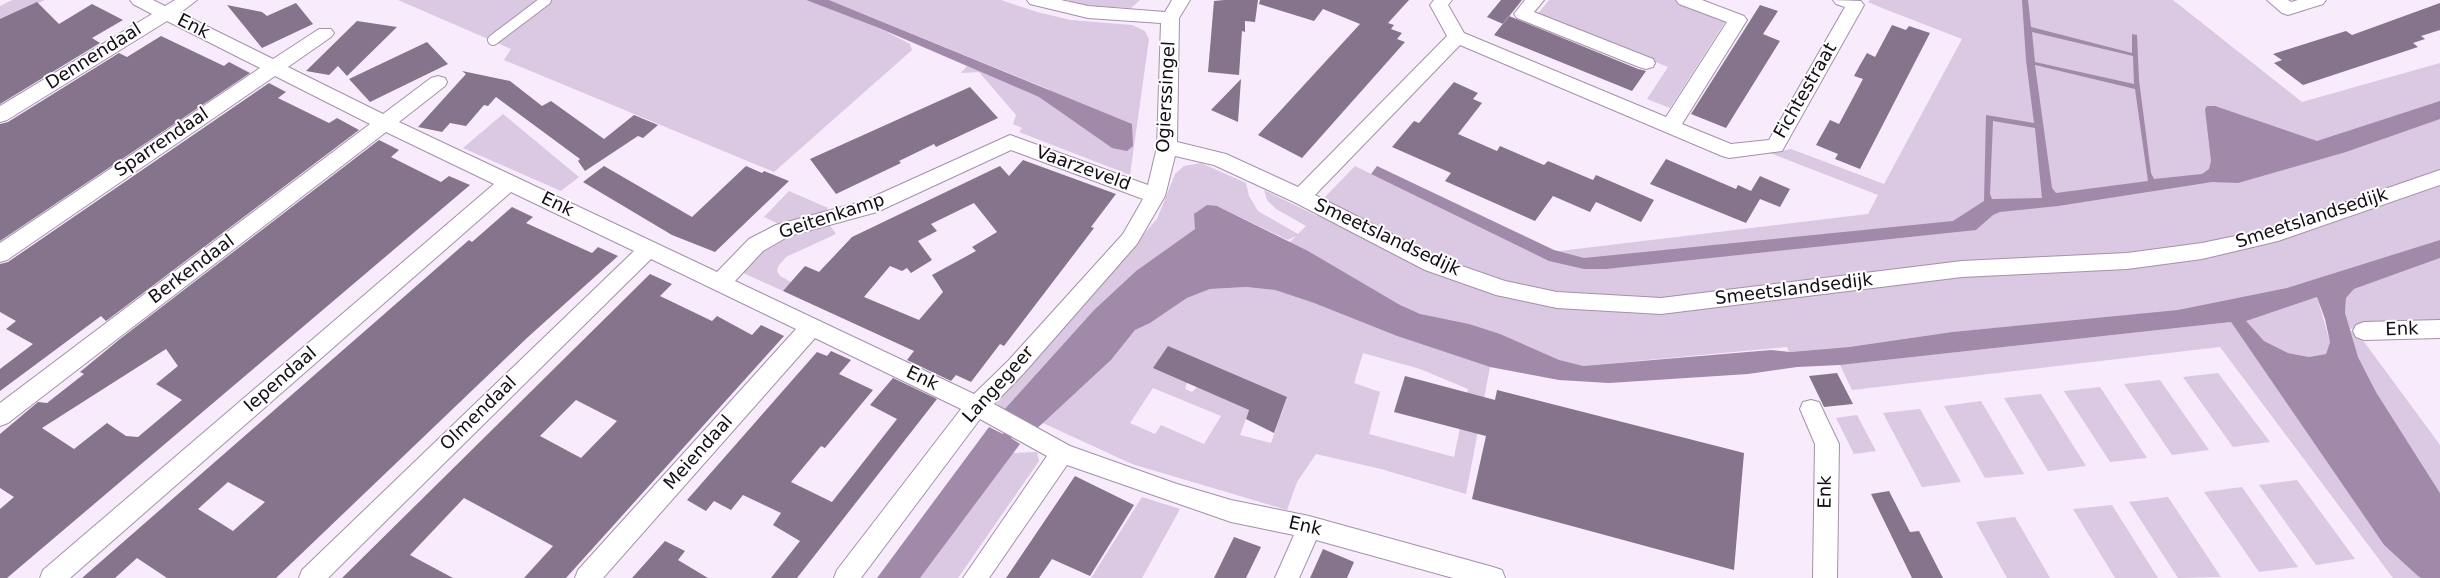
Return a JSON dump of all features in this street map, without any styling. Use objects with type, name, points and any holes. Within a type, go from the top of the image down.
[{"type":"street","name":"Enk","points":[[139,0],[384,123],[983,409],[1052,448],[1177,494],[1231,511],[1309,527],[1493,578]]},
{"type":"street","name":"Dennendaal","points":[[0,116],[188,0]]},
{"type":"street","points":[[1036,0],[1088,12],[1170,18]]},
{"type":"street","name":"Ogierssingel","points":[[1155,196],[1167,147],[1170,18],[1181,0]]},
{"type":"street","points":[[1301,197],[1457,37],[1439,5],[1443,0]]},
{"type":"street","points":[[1535,0],[1523,14],[1646,63]]},
{"type":"street","points":[[1670,127],[1738,20],[1685,0]]},
{"type":"street","name":"Fichtestraat","points":[[1457,37],[1729,151],[1775,146],[1855,5],[1842,0]]},
{"type":"street","points":[[2276,0],[2288,9],[2317,0]]},
{"type":"street","name":"Sparrendaal","points":[[0,254],[325,33]]},
{"type":"street","points":[[384,123],[438,82]]},
{"type":"street","name":"Berkendaal","points":[[0,416],[384,123]]},
{"type":"street","name":"Vaarzeveld","points":[[1010,142],[1155,196]]},
{"type":"street","name":"Geitenkamp","points":[[720,283],[756,245],[784,230],[870,207],[1010,142]]},
{"type":"street","name":"Smeetslandsedijk","points":[[1167,147],[1219,159],[1301,197],[1432,264],[1504,289],[1557,300],[1661,306],[1962,269],[2126,261],[2202,251],[2271,236],[2440,178]]},
{"type":"street","name":"Iependaal","points":[[52,578],[509,182]]},
{"type":"street","name":"Langegeer","points":[[846,578],[1016,367],[1130,239],[1155,196]]},
{"type":"street","name":"Olmendaal","points":[[311,578],[648,250]]},
{"type":"street","name":"Meiendaal","points":[[587,578],[811,328]]},
{"type":"street","name":"Enk","points":[[2364,331],[2440,329]]},
{"type":"street","name":"Enk","points":[[1811,409],[1827,444],[1825,578]]},
{"type":"street","points":[[975,578],[1052,448]]},
{"type":"street","points":[[1287,578],[1309,527]]},
{"type":"lane","points":[[493,40],[546,0]]},
{"type":"shaded area","points":[[12,0],[45,0],[0,21],[0,6]]},
{"type":"shaded area","points":[[398,0],[806,0],[879,28],[910,44],[912,50],[774,172],[504,60],[511,49]]},
{"type":"shaded area","points":[[806,0],[829,0],[1132,124],[1133,146],[1127,151],[1112,148],[1039,97],[879,28]]},
{"type":"shaded area","points":[[829,0],[1001,0],[1037,12],[1071,20],[1132,25],[1145,31],[1149,39],[1130,175],[1019,132],[1022,128],[1013,124],[1016,115],[979,72],[961,73],[967,66],[1039,97],[1112,148],[1048,89]]},
{"type":"shaded area","points":[[1069,0],[1140,0],[1131,8],[1092,6],[1069,2]]},
{"type":"shaded area","points":[[1549,0],[1677,0],[1727,19],[1670,108],[1647,99],[1668,67],[1537,15]]},
{"type":"shaded area","points":[[1870,0],[2173,0],[2302,102],[2440,63],[2440,240],[2242,305],[1952,332],[1849,347],[1789,352],[1787,347],[1561,368],[1456,339],[1288,244],[1296,236],[1288,240],[1217,206],[1195,229],[1136,271],[1094,310],[1003,411],[998,409],[997,401],[1157,219],[1175,174],[1184,166],[1201,163],[1246,183],[1249,196],[1258,211],[1298,234],[1306,226],[1276,209],[1267,200],[1264,190],[1317,216],[1330,203],[1325,197],[1355,166],[1535,254],[1868,214],[1878,195],[1770,153],[1791,149],[1884,184],[1962,39],[1868,2]]},
{"type":"shaded area","points":[[2022,0],[2028,0],[2031,27],[2132,53],[2132,34],[2137,35],[2139,80],[2151,173],[2154,179],[2202,174],[2209,169],[2211,161],[2205,109],[2207,106],[2215,106],[2317,141],[2440,101],[2440,119],[2346,152],[2238,183],[2212,182],[2058,206],[2000,212],[1993,215],[1976,230],[1606,269],[1584,269],[1549,261],[1371,174],[1377,166],[1554,250],[1584,258],[1953,221],[1984,201],[1986,115],[2034,123],[2026,60]],"holes":[[[2032,32],[2133,56],[2134,84],[2035,62]],[[2035,65],[2135,89],[2148,181],[2056,193],[2052,188]],[[1993,121],[2035,128],[2042,198],[1992,199],[1990,194]]]},
{"type":"shaded area","points":[[503,114],[579,177],[561,191],[463,148]]},
{"type":"shaded area","points":[[789,191],[828,208],[825,214],[781,225],[764,217]]},
{"type":"shaded area","points":[[1207,205],[1217,206],[1308,251],[1400,305],[1420,314],[1469,324],[1500,334],[1559,360],[1583,366],[1771,350],[1790,352],[1849,347],[1952,332],[2178,310],[2287,288],[2440,240],[2440,258],[2354,289],[2346,298],[2345,313],[2358,357],[2376,392],[2440,493],[2440,578],[2421,578],[2384,545],[2231,322],[1840,365],[1797,367],[1748,374],[1609,383],[1559,380],[1490,367],[1397,336],[1314,303],[1275,290],[1246,287],[1210,289],[1187,298],[1150,323],[1135,330],[1111,360],[1043,423],[1036,429],[1025,423],[1011,438],[1020,444],[920,578],[877,578],[989,427],[1003,434],[1016,418],[1003,411],[1094,310],[1136,271],[1195,229],[1194,214]],"holes":[[[2317,297],[2325,319],[2330,342],[2326,354],[2309,357],[2288,353],[2264,341],[2246,321]]]},
{"type":"shaded area","points":[[829,224],[836,234],[786,257],[779,265],[777,270],[780,276],[791,282],[783,291],[741,272],[757,253],[784,236]]},
{"type":"shaded area","points":[[2440,258],[2440,329],[2349,329],[2365,343],[2440,445],[2440,493],[2376,392],[2358,357],[2348,328],[2345,313],[2346,298],[2354,289]]},
{"type":"shaded area","points":[[1246,287],[1275,290],[1314,303],[1397,336],[1490,367],[1466,494],[1381,469],[1316,454],[1297,482],[1287,510],[1132,464],[1043,423],[1111,360],[1135,330],[1150,323],[1187,298],[1210,289]],"holes":[[[1363,353],[1420,369],[1468,389],[1454,457],[1369,434],[1380,392],[1354,383]],[[1187,383],[1287,398],[1271,443],[1240,435],[1249,410],[1197,387],[1192,392],[1185,389]],[[1153,388],[1221,416],[1204,444],[1161,425],[1155,434],[1130,423]]]},
{"type":"shaded area","points":[[2317,297],[2330,342],[2326,354],[2309,357],[2288,353],[2264,341],[2245,321]]},
{"type":"shaded area","points":[[2231,322],[2384,545],[2421,578],[2393,578],[2220,347],[1852,390],[1840,365]]},
{"type":"shaded area","points":[[2218,373],[2270,442],[2233,447],[2183,377]]},
{"type":"shaded area","points":[[2160,380],[2209,450],[2172,455],[2124,384]]},
{"type":"shaded area","points":[[2100,387],[2147,458],[2110,462],[2064,391]]},
{"type":"shaded area","points":[[2041,394],[2086,466],[2048,471],[2004,398]]},
{"type":"shaded area","points":[[1981,401],[2024,474],[1985,478],[1944,406]]},
{"type":"shaded area","points":[[1920,409],[1961,482],[1922,487],[1883,413]]},
{"type":"shaded area","points":[[1857,415],[1876,451],[1854,454],[1836,418]]},
{"type":"shaded area","points":[[1037,452],[1039,461],[958,578],[920,578],[1013,453]]},
{"type":"shaded area","points":[[2297,480],[2355,559],[2316,565],[2259,485]]},
{"type":"shaded area","points":[[2242,487],[2298,567],[2259,572],[2204,492]]},
{"type":"shaded area","points":[[1142,497],[1180,509],[1142,578],[1091,578]]},
{"type":"shaded area","points":[[2168,497],[2221,577],[2178,578],[2129,502]]},
{"type":"shaded area","points":[[2112,505],[2158,578],[2115,578],[2073,509]]},
{"type":"shaded area","points":[[2015,517],[2050,578],[2007,578],[1976,522]]},
{"type":"building","points":[[1258,0],[1255,22],[1245,21],[1245,32],[1242,31],[1239,75],[1208,72],[1214,1]]},
{"type":"building","points":[[1260,0],[1409,0],[1388,23],[1394,25],[1391,29],[1402,33],[1397,39],[1405,42],[1302,158],[1258,135],[1360,24],[1323,9],[1314,21],[1259,4]]},
{"type":"building","points":[[1501,0],[1522,0],[1503,24],[1487,17]]},
{"type":"building","points":[[37,2],[59,24],[92,4],[123,20],[92,38],[100,43],[0,104],[0,19]]},
{"type":"building","points":[[296,3],[313,24],[262,48],[227,5],[262,12],[267,16]]},
{"type":"building","points":[[2440,3],[2440,30],[2421,36],[2425,39],[2413,43],[2418,47],[2303,85],[2274,63],[2282,60],[2273,54],[2346,31],[2352,35]]},
{"type":"building","points":[[1760,5],[1778,11],[1763,34],[1780,41],[1726,128],[1691,114]]},
{"type":"building","points":[[1509,16],[1646,71],[1632,91],[1494,35]]},
{"type":"building","points":[[357,21],[397,27],[347,76],[338,66],[329,75],[306,71]]},
{"type":"building","points":[[1892,25],[1906,30],[1909,26],[1930,33],[1860,169],[1835,159],[1838,154],[1816,145],[1830,120],[1839,124],[1863,79],[1854,76],[1867,53],[1875,57]]},
{"type":"building","points":[[161,36],[224,66],[229,62],[250,73],[0,241],[0,124],[8,122],[119,53],[127,57]]},
{"type":"building","points":[[427,42],[448,64],[370,102],[349,79]]},
{"type":"building","points":[[462,71],[510,81],[542,106],[551,101],[604,139],[634,115],[658,125],[643,138],[638,136],[585,171],[578,161],[580,159],[496,97],[488,106],[484,105],[466,126],[450,123],[442,132],[418,127],[466,74]]},
{"type":"building","points":[[1241,79],[1238,122],[1211,110]]},
{"type":"building","points":[[1454,82],[1478,93],[1473,99],[1482,103],[1458,134],[1497,151],[1500,146],[1544,165],[1548,161],[1593,180],[1596,175],[1654,200],[1641,222],[1596,202],[1590,212],[1553,196],[1535,221],[1445,181],[1451,173],[1392,147],[1414,121],[1419,123]]},
{"type":"building","points":[[269,83],[286,92],[278,98],[329,123],[337,118],[359,130],[106,321],[101,316],[0,391],[0,369],[33,344],[6,329],[16,321],[0,312],[0,264],[8,262]]},
{"type":"building","points":[[970,87],[998,118],[936,147],[934,144],[899,161],[901,163],[836,194],[810,159]]},
{"type":"building","points":[[379,140],[399,150],[391,157],[441,182],[449,176],[470,185],[7,578],[0,578],[0,509],[14,497],[0,488],[0,434],[38,402],[47,403],[84,374],[80,372],[120,339]],"holes":[[[166,349],[178,366],[156,384],[182,400],[138,437],[126,436],[107,423],[74,449],[42,428]]]},
{"type":"building","points":[[1666,159],[1736,189],[1738,185],[1751,191],[1760,176],[1790,189],[1780,207],[1760,199],[1746,223],[1650,184]]},
{"type":"building","points":[[1023,160],[1116,194],[1091,227],[1094,228],[1004,346],[1000,344],[971,382],[956,375],[951,381],[907,360],[914,351],[783,291],[805,266],[819,272],[852,237],[1000,166],[1009,176]],"holes":[[[974,203],[997,232],[972,247],[976,251],[932,275],[943,292],[919,320],[864,297],[890,266],[902,271],[907,268],[911,273],[932,260],[918,241],[937,231],[931,224]]]},
{"type":"building","points":[[604,166],[692,217],[746,166],[789,181],[715,252],[672,235],[583,182]]},
{"type":"building","points":[[512,207],[533,217],[526,223],[592,253],[598,247],[618,256],[528,337],[276,578],[167,578],[137,558],[115,578],[82,578],[469,240],[472,242]],"holes":[[[228,482],[265,502],[233,531],[198,509]]]},
{"type":"building","points":[[650,274],[672,284],[660,296],[712,321],[717,316],[752,335],[761,325],[784,336],[566,578],[524,578],[553,546],[464,498],[410,555],[453,578],[342,578]],"holes":[[[576,400],[617,421],[581,458],[540,436]]]},
{"type":"building","points":[[1168,346],[1287,397],[1274,433],[1246,419],[1249,410],[1153,368]]},
{"type":"building","points":[[831,351],[851,360],[839,374],[873,390],[825,448],[821,446],[791,482],[832,502],[897,419],[870,405],[893,378],[937,399],[797,578],[771,578],[800,541],[773,525],[781,513],[743,495],[731,510],[714,501],[706,511],[687,500],[817,352],[827,356]]},
{"type":"building","points":[[1837,373],[1853,404],[1824,407],[1809,376]]},
{"type":"building","points":[[1405,376],[1495,400],[1497,390],[1744,453],[1734,570],[1472,499],[1486,436],[1394,412]]},
{"type":"building","points":[[1075,476],[1134,505],[1090,576],[1052,559],[1039,578],[1006,578]]},
{"type":"building","points":[[1889,491],[1910,532],[1919,531],[1943,578],[1912,578],[1871,494]]},
{"type":"building","points":[[1234,537],[1261,547],[1246,578],[1214,578]]},
{"type":"building","points":[[665,541],[685,551],[678,560],[708,578],[632,578]]},
{"type":"building","points":[[1323,549],[1354,562],[1347,578],[1310,578]]}]
